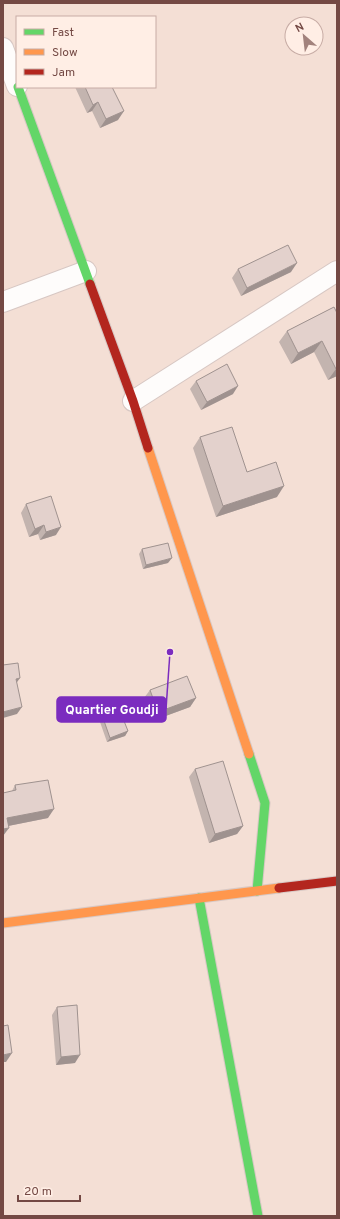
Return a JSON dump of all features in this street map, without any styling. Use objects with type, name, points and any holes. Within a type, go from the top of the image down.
[{"type":"street","points":[[3,48],[16,83]]},
{"type":"street","points":[[18,88],[86,271],[132,401],[265,802],[257,891]]},
{"type":"street","points":[[3,302],[86,271]]},
{"type":"street","points":[[132,401],[337,271]]},
{"type":"street","points":[[3,923],[337,881]]},
{"type":"street","points":[[200,898],[258,1216]]},
{"type":"shaded area","points":[[3,3],[337,3],[337,1216],[3,1216]]},
{"type":"building","points":[[85,88],[112,88],[124,111],[106,119],[98,102],[93,105]]},
{"type":"building","points":[[288,245],[297,263],[247,288],[238,269]]},
{"type":"building","points":[[334,307],[337,313],[337,369],[322,341],[298,353],[287,331]]},
{"type":"building","points":[[227,364],[238,386],[207,402],[196,381]]},
{"type":"building","points":[[232,427],[247,472],[276,462],[284,486],[223,506],[200,437]]},
{"type":"building","points":[[51,496],[61,527],[46,532],[44,525],[35,529],[26,504]]},
{"type":"building","points":[[168,543],[172,558],[146,565],[142,549]]},
{"type":"building","points":[[18,663],[20,678],[16,679],[22,707],[3,712],[3,665]]},
{"type":"building","points":[[187,676],[196,698],[158,712],[150,690]]},
{"type":"building","points":[[120,711],[128,731],[110,738],[103,718]]},
{"type":"building","points":[[223,761],[243,826],[215,834],[195,769]]},
{"type":"building","points":[[48,780],[54,809],[7,818],[9,828],[3,829],[3,793],[16,790],[15,785]]},
{"type":"building","points":[[77,1005],[80,1055],[61,1057],[57,1007]]},
{"type":"building","points":[[8,1025],[12,1053],[3,1055],[3,1026]]},
{"type":"traffic: fast","points":[[18,88],[90,284]]},
{"type":"traffic: fast","points":[[249,754],[265,803],[257,891]]},
{"type":"traffic: fast","points":[[199,898],[258,1216]]},
{"type":"traffic: slow","points":[[148,448],[249,754]]},
{"type":"traffic: slow","points":[[3,923],[279,888]]},
{"type":"traffic: jam","points":[[90,284],[133,401],[148,448]]},
{"type":"traffic: jam","points":[[279,888],[337,881]]},
{"type":"place","name":"Quartier Goudji","points":[[170,652]]}]
